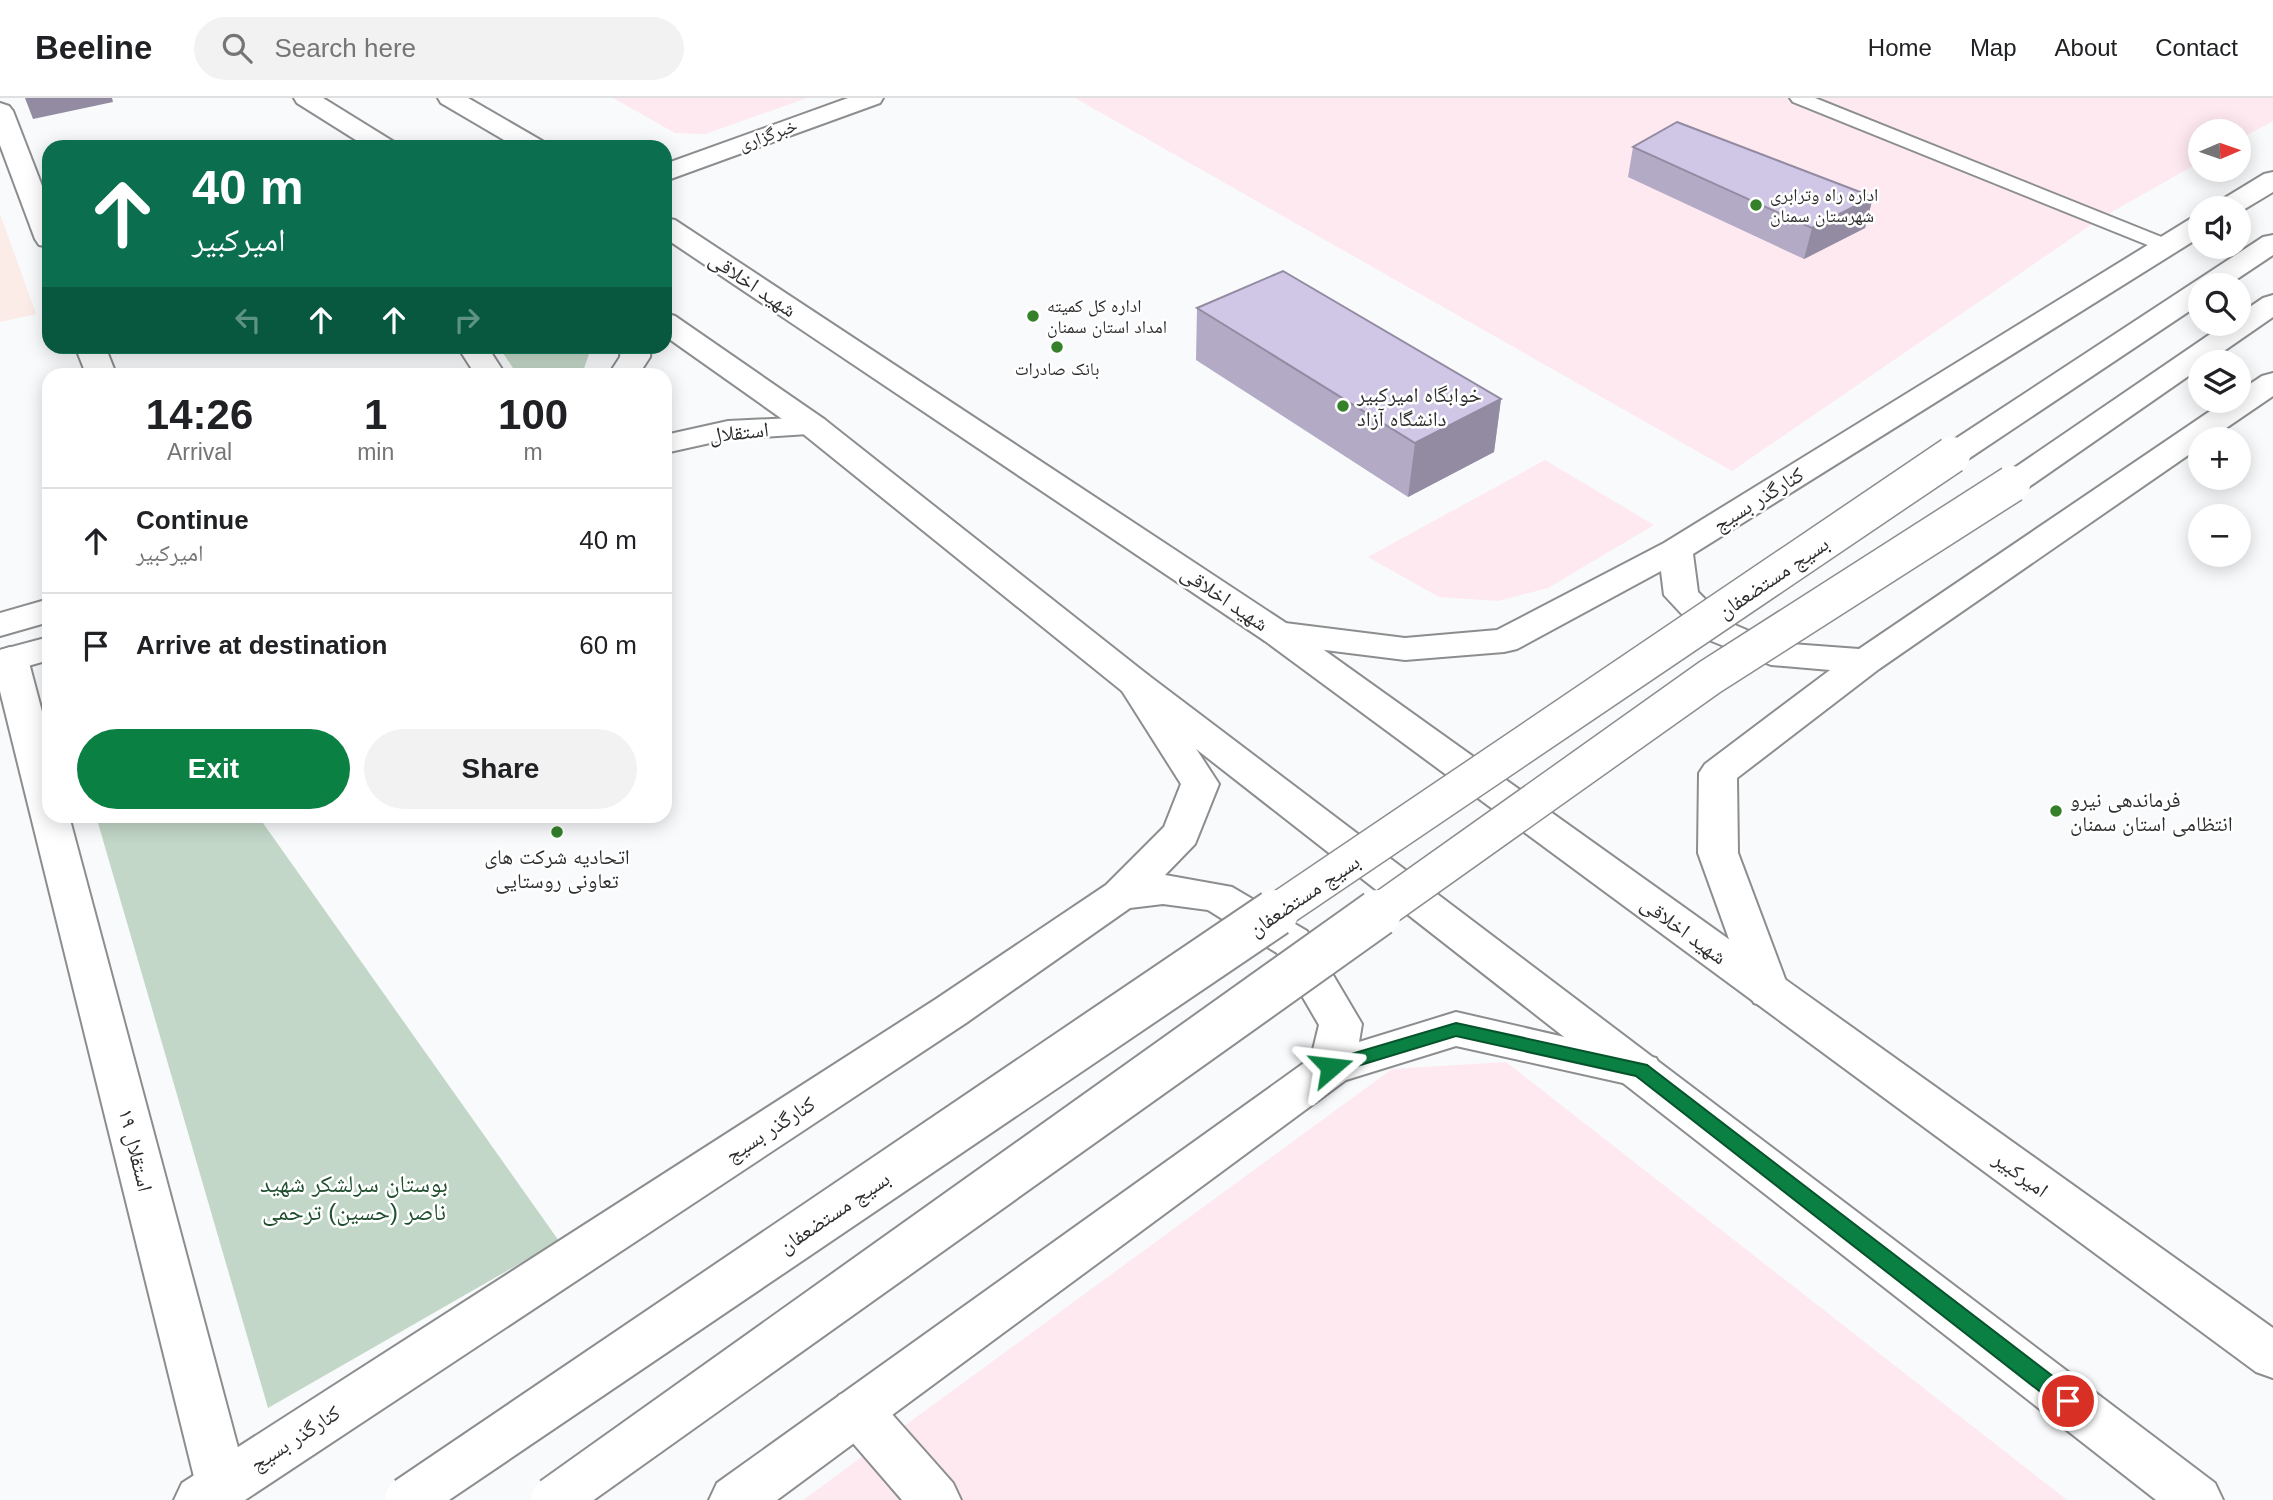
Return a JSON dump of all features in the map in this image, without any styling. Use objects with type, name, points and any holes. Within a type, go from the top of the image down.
[{"type":"main road","points":[[306,98],[374,140]]},
{"type":"main road","points":[[450,98],[523,140]]},
{"type":"main road","name":"خبرگزاری","points":[[672,170],[871,98]]},
{"type":"main road","points":[[0,111],[42,221]]},
{"type":"main road","points":[[2247,196],[2273,180]]},
{"type":"main road","name":"شهید اخلاقی","points":[[672,231],[1277,632],[1769,992]]},
{"type":"main road","name":"کنارگذر بسیج","points":[[1277,632],[1405,649],[1504,641],[1675,550],[2188,233]]},
{"type":"main road","points":[[2227,273],[2273,243]]},
{"type":"main road","name":"بسیج مستضعفان","points":[[408,1500],[1954,454],[2188,299]]},
{"type":"main road","points":[[554,1500],[1710,677],[2012,484],[2273,304]]},
{"type":"main road","points":[[672,327],[813,426],[1135,683],[2197,1500]]},
{"type":"main road","points":[[1769,992],[1718,853],[1718,773],[1866,661],[2273,382]]},
{"type":"main road","points":[[2226,416],[2273,416]]},
{"type":"main road","name":"استقلال","points":[[672,442],[728,430],[813,426]]},
{"type":"main road","points":[[1675,550],[1681,595],[1716,630],[1771,654],[1866,661]]},
{"type":"main road","points":[[3,649],[42,616]]},
{"type":"main road","points":[[3,649],[42,648]]},
{"type":"main road","name":"استقلال ۱۹","points":[[3,649],[42,785]]},
{"type":"main road","name":"کنارگذر بسیج","points":[[211,1492],[950,1011],[1120,895],[1181,834],[1200,784],[1135,683]]},
{"type":"main road","name":"استقلال ۱۹","points":[[52,823],[211,1492]]},
{"type":"main road","points":[[1120,895],[1163,890],[1218,897],[1292,942],[1341,1024],[1331,1067]]},
{"type":"main road","name":"امیرکبیر","points":[[1769,992],[2273,1356]]},
{"type":"main road","points":[[735,1500],[1331,1067],[1456,1030],[1641,1070]]},
{"type":"main road","points":[[857,1411],[935,1500]]},
{"type":"lane","points":[[1799,98],[2167,246]]},
{"type":"shaded area","points":[[613,98],[807,98],[705,134],[675,133]]},
{"type":"shaded area","points":[[1075,98],[2273,98],[2273,121],[2251,133],[2251,119],[2188,119],[2188,169],[2101,218],[1732,471]]},
{"type":"shaded area","points":[[0,214],[36,314],[0,322]]},
{"type":"shaded area","points":[[1545,460],[1654,525],[1548,588],[1498,601],[1439,597],[1368,557]]},
{"type":"shaded area","points":[[1506,1062],[2067,1500],[803,1500],[1392,1069]]},
{"type":"green space","points":[[504,354],[589,354],[584,368],[513,368]]},
{"type":"green space","name":"بوستان سرلشکر شهید ناصر (حسین) ترحمی","points":[[98,823],[263,823],[559,1241],[268,1408]]},
{"type":"building","points":[[1677,122],[1873,197],[1812,228],[1633,147]]},
{"type":"building","points":[[1283,271],[1501,399],[1415,443],[1197,308]]},
{"type":"place","name":"اداره راه وترابری شهرستان سمنان","points":[[1756,205]]},
{"type":"place","name":"اداره کل کمیته امداد استان سمنان","points":[[1033,316]]},
{"type":"place","name":"بانک صادرات","points":[[1057,347]]},
{"type":"place","name":"خوابگاه امیرکبیر دانشگاه آزاد","points":[[1343,406]]},
{"type":"place","name":"فرماندهی نیرو انتظامی استان سمنان","points":[[2056,811]]},
{"type":"place","name":"اتحادیه شرکت های تعاونی روستایی","points":[[557,832]]},
{"type":"route","points":[[1331,1067],[1456,1030],[1641,1070],[2068,1401]]}]
